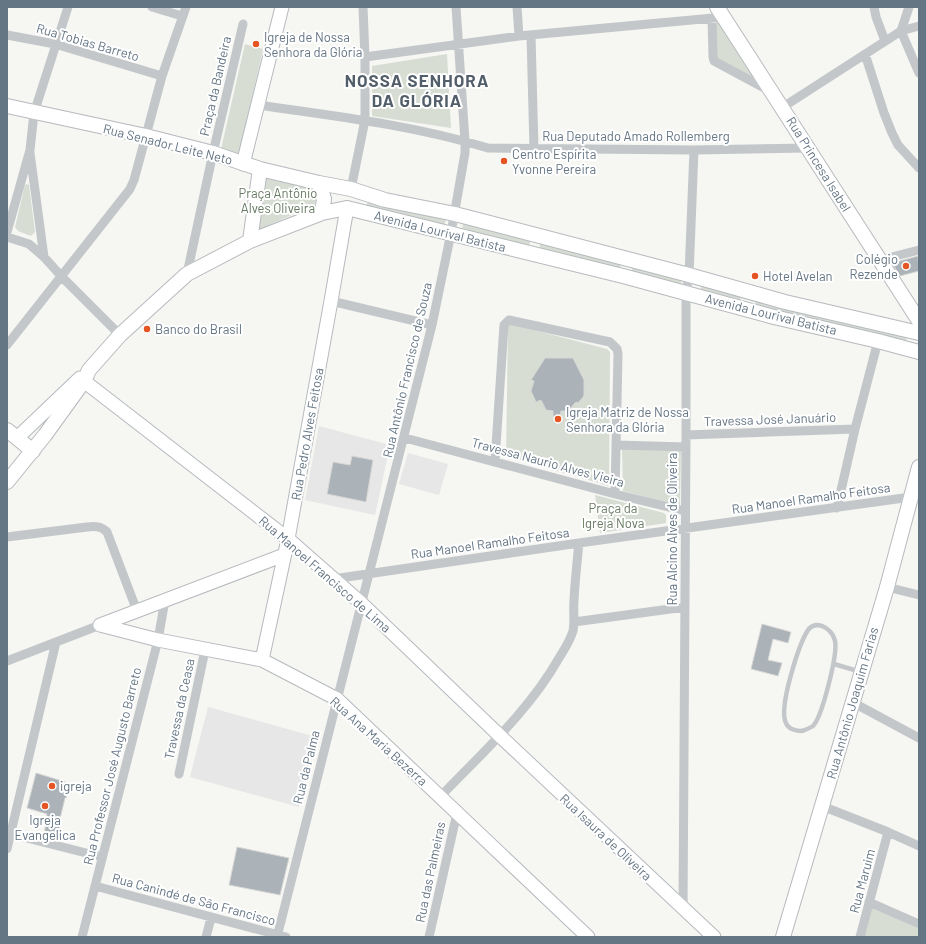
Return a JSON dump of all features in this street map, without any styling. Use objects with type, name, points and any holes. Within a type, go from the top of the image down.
[{"type":"main road","name":"Rua Princesa Isabel","points":[[718,14],[783,107],[919,321]]},
{"type":"main road","name":"Rua Senador Leite Neto","points":[[7,106],[146,136],[213,153],[260,169],[351,189]]},
{"type":"main road","points":[[250,241],[260,169]]},
{"type":"main road","points":[[319,183],[324,199],[322,213]]},
{"type":"main road","name":"Avenida Lourival Batista","points":[[351,189],[385,200],[455,214],[537,235],[786,302],[919,333]]},
{"type":"main road","name":"Avenida Lourival Batista","points":[[347,208],[686,292],[774,317],[919,352]]},
{"type":"main road","points":[[7,482],[33,451],[84,376],[120,335],[187,274],[250,241],[322,213],[347,208]]},
{"type":"main road","points":[[12,434],[33,451]]},
{"type":"main road","name":"Rua Antônio Joaquim Farias","points":[[783,937],[886,587],[915,498],[919,467]]},
{"type":"street","points":[[7,232],[30,150],[34,113],[68,7]]},
{"type":"street","points":[[152,7],[182,16]]},
{"type":"street","points":[[7,345],[130,189],[134,180],[162,76],[186,7]]},
{"type":"street","points":[[243,164],[282,7]]},
{"type":"street","points":[[351,189],[365,120],[363,7]]},
{"type":"street","name":"Rua Antônio Francisco de Souza","points":[[361,603],[432,325],[455,214],[465,153],[456,7]]},
{"type":"street","points":[[517,7],[519,36]]},
{"type":"street","points":[[874,7],[885,41]]},
{"type":"street","points":[[909,7],[901,31],[919,72]]},
{"type":"street","points":[[365,57],[458,43],[718,14],[713,57],[714,61],[772,92]]},
{"type":"street","name":"Praça da Bandeira","points":[[187,274],[243,24]]},
{"type":"street","points":[[783,107],[901,31],[919,26]]},
{"type":"street","name":"Rua Tobias Barreto","points":[[7,35],[55,44],[162,76]]},
{"type":"street","points":[[531,35],[534,149]]},
{"type":"street","points":[[865,54],[892,133],[898,145],[919,168]]},
{"type":"street","name":"Rua Deputado Amado Rollemberg","points":[[258,105],[365,120],[465,141],[488,148],[694,150],[808,148]]},
{"type":"street","points":[[30,150],[44,257]]},
{"type":"street","name":"Rua Alcino Alves de Oliveira","points":[[683,910],[686,292],[689,275],[694,150]]},
{"type":"street","name":"Rua Pedro Alves Feitosa","points":[[262,660],[288,539],[347,208]]},
{"type":"street","points":[[533,254],[537,235]]},
{"type":"street","points":[[7,237],[29,244],[44,257],[120,335]]},
{"type":"street","points":[[880,260],[919,250]]},
{"type":"street","points":[[623,276],[628,259]]},
{"type":"street","points":[[331,301],[432,325]]},
{"type":"street","points":[[495,462],[504,325],[509,320],[610,342],[617,349],[618,354],[615,494]]},
{"type":"street","points":[[837,508],[855,429],[878,341]]},
{"type":"street","points":[[12,434],[84,376]]},
{"type":"street","name":"Rua Manoel Francisco de Lima","points":[[84,376],[288,539],[361,603],[499,736]]},
{"type":"street","name":"Travessa José Januário","points":[[686,435],[855,429]]},
{"type":"street","name":"Travessa Naurio Alves Vieira","points":[[404,438],[685,511]]},
{"type":"street","points":[[616,445],[686,447]]},
{"type":"street","name":"Rua Manoel Ramalho Feitosa","points":[[333,579],[685,528],[915,498]]},
{"type":"street","points":[[7,537],[95,526],[103,528],[107,532],[137,611]]},
{"type":"street","points":[[440,797],[499,736],[546,680],[567,644],[574,622],[574,602],[579,543]]},
{"type":"street","points":[[7,661],[284,555]]},
{"type":"street","points":[[886,587],[919,595]]},
{"type":"street","name":"Rua Professor José Augusto Barreto","points":[[82,937],[158,640],[165,600]]},
{"type":"street","name":"Rua da Palma","points":[[280,936],[361,603]]},
{"type":"street","points":[[574,622],[684,607]]},
{"type":"street","name":"Rua Ana Maria Bezerra","points":[[100,625],[158,640],[262,660],[337,699],[584,935]]},
{"type":"street","points":[[7,849],[56,642]]},
{"type":"street","name":"Travessa da Ceasa","points":[[179,774],[205,650]]},
{"type":"street","points":[[852,702],[919,738]]},
{"type":"street","name":"Rua Isaura de Oliveira","points":[[499,736],[683,910],[714,937]]},
{"type":"street","points":[[822,806],[919,846]]},
{"type":"street","name":"Rua das Palmeiras","points":[[429,937],[457,813]]},
{"type":"street","name":"Rua Maruim","points":[[860,937],[888,832]]},
{"type":"street","points":[[11,834],[102,857]]},
{"type":"street","name":"Rua Canindé de São Francisco","points":[[95,886],[280,936]]},
{"type":"street","points":[[869,902],[919,924]]},
{"type":"street","points":[[206,937],[211,918]]},
{"type":"lane","points":[[816,625],[823,626],[830,631],[835,642],[834,664],[815,723],[809,728],[801,731],[790,728],[786,723],[784,716],[788,685],[798,655],[810,627],[816,625]]},
{"type":"lane","points":[[834,664],[861,672]]},
{"type":"shaded area","points":[[319,426],[390,445],[375,515],[305,500]]},
{"type":"shaded area","points":[[408,453],[448,464],[439,495],[399,484]]},
{"type":"shaded area","points":[[208,707],[316,737],[299,807],[190,777]]},
{"type":"green space","points":[[716,21],[725,28],[756,77],[754,79],[716,59]]},
{"type":"green space","points":[[245,44],[263,49],[239,154],[221,149]]},
{"type":"green space","points":[[447,54],[451,128],[372,116],[372,66]]},
{"type":"green space","name":"Praça Antônio Alves Oliveira","points":[[266,178],[315,190],[318,194],[314,205],[258,230],[261,184]]},
{"type":"green space","points":[[25,185],[29,185],[35,232],[31,236],[18,231],[15,227]]},
{"type":"green space","points":[[369,198],[444,218],[446,219],[444,227],[366,207]]},
{"type":"green space","points":[[463,223],[530,240],[529,249],[462,231]]},
{"type":"green space","points":[[541,240],[622,262],[619,270],[539,251]]},
{"type":"green space","points":[[633,264],[683,277],[680,286],[631,274]]},
{"type":"green space","points":[[702,284],[742,293],[739,304],[700,293]]},
{"type":"green space","points":[[757,299],[906,335],[907,342],[754,307]]},
{"type":"green space","points":[[511,324],[607,349],[610,352],[609,486],[506,456],[508,327]]},
{"type":"green space","points":[[622,449],[681,451],[680,506],[623,491]]},
{"type":"green space","name":"Praça da Igreja Nova","points":[[595,495],[664,513],[666,515],[666,523],[600,533]]},
{"type":"green space","points":[[872,907],[919,929],[919,937],[864,937]]},
{"type":"building","name":"Colégio Rezende","points":[[918,256],[919,271],[900,276],[892,263]]},
{"type":"building","points":[[545,358],[573,358],[584,380],[584,396],[568,411],[561,411],[560,417],[553,416],[553,411],[546,410],[541,400],[536,402],[531,391],[534,381],[531,380]]},
{"type":"building","points":[[352,456],[373,460],[366,502],[327,494],[333,462],[350,465]]},
{"type":"building","points":[[762,624],[791,632],[788,643],[773,639],[768,660],[782,663],[778,676],[751,669]]},
{"type":"building","points":[[36,773],[72,784],[65,798],[59,823],[58,838],[44,836],[47,814],[27,808]]},
{"type":"building","points":[[237,847],[289,858],[280,895],[229,885]]},
{"type":"place","name":"Igreja de Nossa Senhora da Glória","points":[[256,44]]},
{"type":"place","name":"Centro Espírita Yvonne Pereira","points":[[504,161]]},
{"type":"place","name":"Colégio Rezende","points":[[906,266]]},
{"type":"place","name":"Hotel Avelan","points":[[755,276]]},
{"type":"place","name":"Banco do Brasil","points":[[147,329]]},
{"type":"place","name":"Igreja Matriz de Nossa Senhora da Glória","points":[[558,419]]},
{"type":"place","name":"igreja","points":[[52,786]]},
{"type":"place","name":"Igreja Evangelica","points":[[45,806]]},
{"type":"district","name":"NOSSA SENHORA DA GLÓRIA","points":[[417,91]]}]
